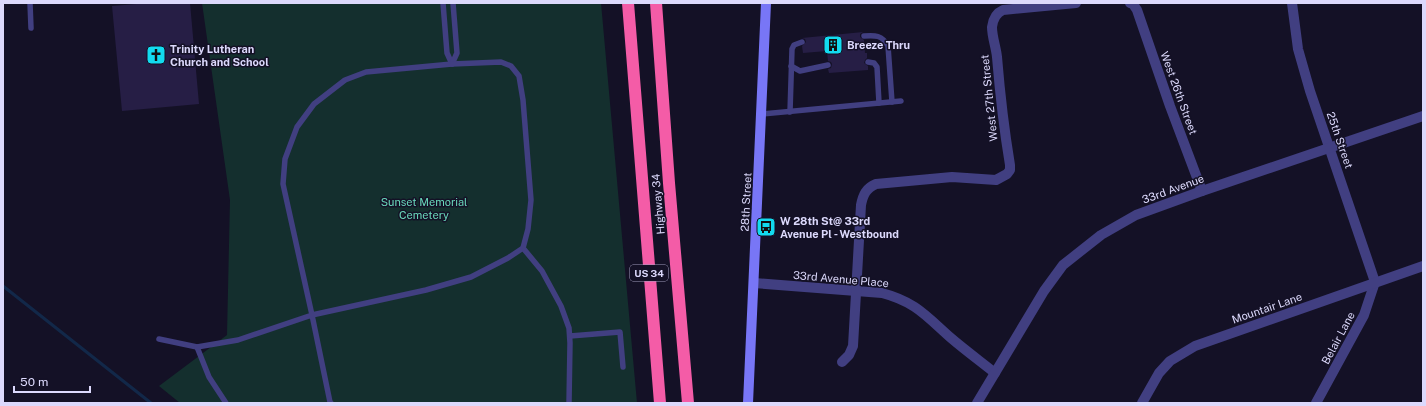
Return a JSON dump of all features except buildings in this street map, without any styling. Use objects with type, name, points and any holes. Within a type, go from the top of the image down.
[{"type":"highway","points":[[620,3],[624,38],[632,56]]},
{"type":"highway","name":"Highway 34","points":[[628,3],[660,403]]},
{"type":"highway","name":"Highway 34","points":[[656,3],[688,403]]},
{"type":"street","name":"28th Street","points":[[748,403],[766,3]]},
{"type":"street","name":"West 27th Street","points":[[856,291],[861,205],[863,197],[869,187],[876,184],[952,178],[996,180],[1007,174],[1010,170],[1003,126],[996,49],[992,33],[994,19],[998,13],[1003,10],[1076,3]]},
{"type":"street","name":"25th Street","points":[[1292,3],[1298,49],[1310,91],[1375,282]]},
{"type":"street","name":"West 26th Street","points":[[1132,4],[1137,10],[1170,106],[1202,191]]},
{"type":"street","name":"33rd Avenue","points":[[977,403],[1044,291],[1063,265],[1101,235],[1136,215],[1423,116]]},
{"type":"street","name":"Mountair Lane","points":[[1142,403],[1159,373],[1170,361],[1195,346],[1423,266]]},
{"type":"street","name":"Belair Lane","points":[[1316,403],[1364,315],[1375,282]]},
{"type":"street","name":"33rd Avenue Place","points":[[754,283],[882,293],[896,297],[908,302],[920,310],[995,373]]},
{"type":"street","points":[[842,362],[849,355],[853,346],[856,291]]},
{"type":"lane","points":[[30,3],[31,28]]},
{"type":"lane","points":[[443,3],[447,54],[452,64]]},
{"type":"lane","points":[[452,64],[457,53],[453,3]]},
{"type":"lane","points":[[864,36],[877,36],[884,39],[888,46],[892,102]]},
{"type":"lane","points":[[790,112],[792,49],[794,45],[802,42]]},
{"type":"lane","points":[[159,339],[197,347],[238,340],[312,316],[426,290],[470,277],[508,258],[522,248],[528,229],[531,200],[523,100],[519,76],[511,66],[501,62],[452,64],[366,72],[345,80],[314,104],[297,127],[285,159],[283,184],[312,316],[331,403]]},
{"type":"lane","points":[[868,62],[874,63],[877,67],[879,103]]},
{"type":"lane","points":[[791,66],[800,71],[828,65]]},
{"type":"lane","points":[[762,114],[901,101]]},
{"type":"lane","points":[[522,248],[542,271],[561,306],[569,328],[569,403]]},
{"type":"lane","points":[[570,336],[620,332],[623,367]]},
{"type":"lane","points":[[197,347],[209,377],[226,403]]},
{"type":"green space","name":"Sunset Memorial Cemetery","points":[[202,3],[601,3],[637,403],[180,403],[159,386],[227,335],[230,200]]},
{"type":"waterway","points":[[3,286],[151,403]]},
{"type":"place","name":"Breeze Thru","points":[[833,45]]},
{"type":"place","name":"Trinity Lutheran Church and School","points":[[156,55]]},
{"type":"place","name":"W 28th St@ 33rd Avenue Pl - Westbound","points":[[766,227]]}]
